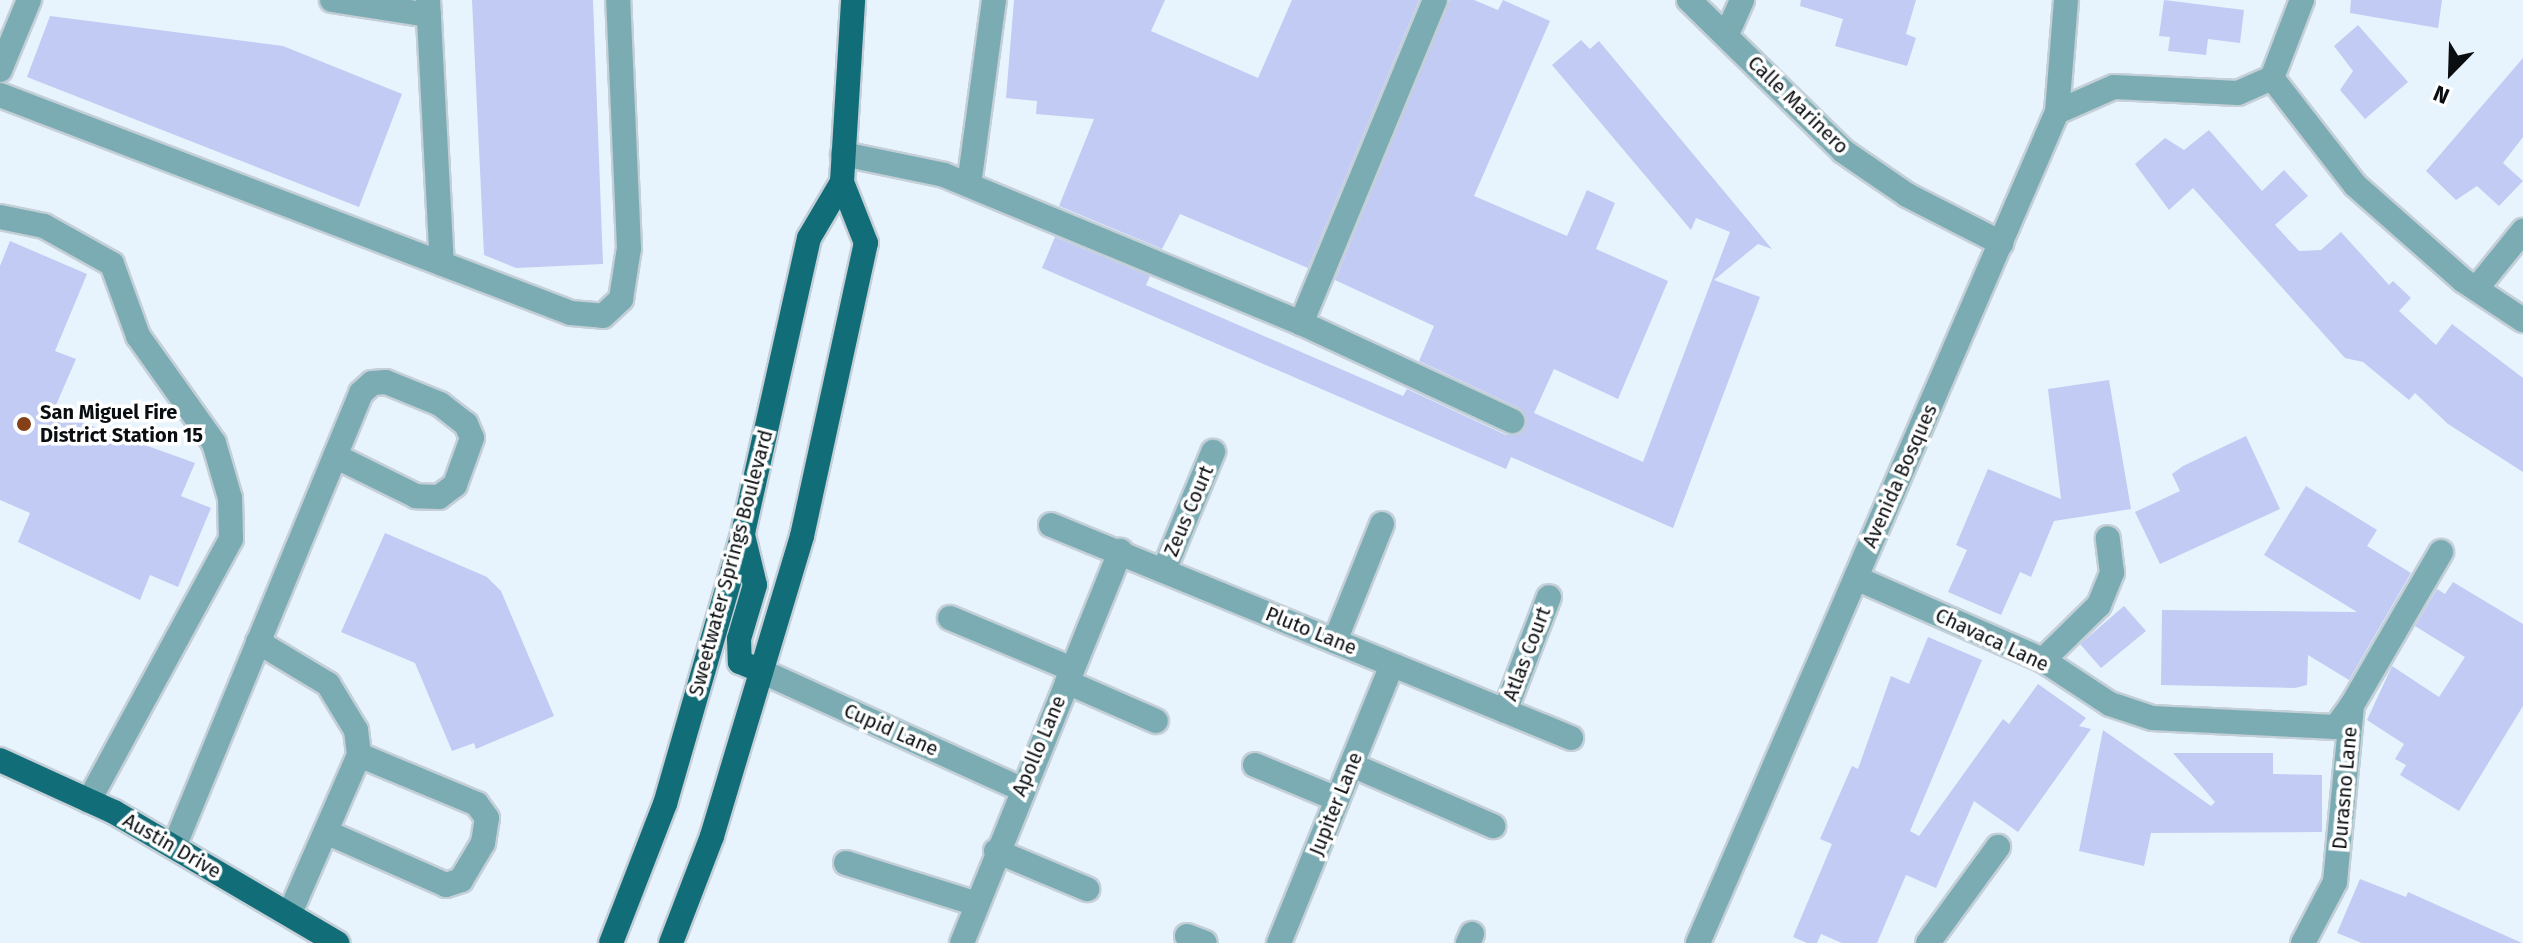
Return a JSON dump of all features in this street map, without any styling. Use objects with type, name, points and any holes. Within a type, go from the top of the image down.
[{"type":"main road","name":"Sweetwater Springs Boulevard","points":[[671,943],[712,836],[802,536],[866,243],[842,182],[853,0]]},
{"type":"main road","name":"Sweetwater Springs Boulevard","points":[[611,943],[665,804],[743,533],[809,238],[842,182]]},
{"type":"main road","points":[[743,533],[755,585],[739,639],[740,662],[761,671]]},
{"type":"main road","name":"Austin Drive","points":[[0,760],[89,801],[174,847],[337,943]]},
{"type":"street","points":[[0,70],[29,0]]},
{"type":"street","points":[[332,0],[429,8],[442,264]]},
{"type":"street","points":[[0,95],[571,313],[603,316],[621,299],[629,248],[618,0]]},
{"type":"street","points":[[969,185],[994,0]]},
{"type":"street","points":[[1301,323],[1435,0]]},
{"type":"street","name":"Calle Marinero","points":[[1689,0],[1843,151],[1907,195],[2001,243]]},
{"type":"street","points":[[1727,34],[1742,0]]},
{"type":"street","name":"Avenida Bosques","points":[[1698,943],[2057,112],[2066,0]]},
{"type":"street","points":[[2057,112],[2114,87],[2238,93],[2272,78],[2302,0]]},
{"type":"street","points":[[2272,78],[2355,185],[2476,289],[2523,320]]},
{"type":"street","points":[[843,154],[969,185],[1301,323],[1512,421]]},
{"type":"street","points":[[0,217],[44,226],[112,264],[151,359],[192,405],[214,443],[230,498],[231,539],[89,801]]},
{"type":"street","points":[[2476,289],[2523,231]]},
{"type":"street","points":[[174,847],[258,642],[361,393],[372,383],[386,382],[440,404],[466,424],[472,438],[455,485],[439,497],[416,496],[335,456]]},
{"type":"street","name":"Zeus Court","points":[[1164,570],[1213,452]]},
{"type":"street","points":[[1335,641],[1382,524]]},
{"type":"street","name":"Pluto Lane","points":[[1051,525],[1571,738]]},
{"type":"street","points":[[2043,660],[2099,605],[2112,573],[2108,538]]},
{"type":"street","name":"Apollo Lane","points":[[962,943],[974,903],[1120,551]]},
{"type":"street","name":"Durasno Lane","points":[[2303,943],[2335,882],[2345,827],[2352,705],[2441,552]]},
{"type":"street","name":"Chavaca Lane","points":[[1856,578],[2043,660],[2110,704],[2152,718],[2336,727],[2352,705]]},
{"type":"street","name":"Atlas Court","points":[[1505,711],[1549,597]]},
{"type":"street","points":[[950,618],[1156,721]]},
{"type":"street","points":[[258,642],[328,684],[356,730],[359,755],[290,913]]},
{"type":"street","name":"Jupiter Lane","points":[[1282,942],[1392,665]]},
{"type":"street","name":"Cupid Lane","points":[[761,671],[1021,789]]},
{"type":"street","points":[[326,832],[446,885],[461,880],[483,843],[487,818],[477,804],[359,755]]},
{"type":"street","points":[[1255,765],[1337,799]]},
{"type":"street","points":[[1352,765],[1493,826]]},
{"type":"street","points":[[1928,943],[1998,847]]},
{"type":"street","points":[[996,851],[1087,889]]},
{"type":"street","points":[[846,863],[974,903]]},
{"type":"building","points":[[472,0],[593,0],[603,264],[516,268],[484,255]]},
{"type":"building","points":[[1014,0],[1165,0],[1151,31],[1258,78],[1292,0],[1419,0],[1308,268],[1180,214],[1162,249],[1059,206],[1094,119],[1036,114],[1037,101],[1006,98]]},
{"type":"building","points":[[1450,0],[1474,0],[1498,10],[1503,0],[1550,21],[1474,196],[1567,236],[1587,190],[1615,203],[1596,249],[1668,281],[1618,399],[1554,369],[1534,413],[1643,462],[1730,232],[1696,218],[1691,230],[1552,65],[1581,40],[1590,49],[1599,41],[1772,249],[1758,244],[1714,280],[1760,297],[1673,528],[1511,457],[1506,469],[1042,268],[1055,237],[1150,276],[1146,285],[1403,396],[1407,389],[1506,435],[1520,434],[1527,420],[1519,408],[1419,361],[1434,326],[1335,280]]},
{"type":"building","points":[[1801,0],[1916,0],[1906,34],[1916,38],[1907,66],[1835,46],[1843,19],[1800,6]]},
{"type":"building","points":[[2164,0],[2244,10],[2240,43],[2208,39],[2206,55],[2168,51],[2170,37],[2159,36]]},
{"type":"building","points":[[2351,0],[2442,0],[2438,28],[2350,13]]},
{"type":"building","points":[[50,16],[283,46],[402,94],[359,207],[27,77]]},
{"type":"building","points":[[2358,25],[2408,82],[2365,119],[2340,90],[2353,71],[2334,46]]},
{"type":"building","points":[[2523,58],[2523,137],[2503,163],[2523,181],[2499,206],[2477,186],[2456,200],[2426,171]]},
{"type":"building","points":[[2209,130],[2262,191],[2284,170],[2308,196],[2275,225],[2299,251],[2321,250],[2341,232],[2389,285],[2393,281],[2411,298],[2399,311],[2436,345],[2452,324],[2523,378],[2523,472],[2448,424],[2415,393],[2409,400],[2363,362],[2345,358],[2193,188],[2169,210],[2135,164],[2165,138],[2184,150]]},
{"type":"building","name":"San Miguel Fire District Station 15","points":[[10,241],[87,274],[55,351],[76,359],[53,412],[195,463],[181,496],[211,508],[178,587],[150,575],[140,600],[18,542],[30,513],[0,500],[0,266]]},
{"type":"building","points":[[2109,380],[2131,509],[2054,521],[2031,577],[2020,572],[2001,615],[1948,592],[1967,550],[1956,545],[1988,469],[2061,499],[2048,389]]},
{"type":"building","points":[[2246,436],[2280,509],[2160,564],[2135,512],[2180,491],[2172,474],[2183,466]]},
{"type":"building","points":[[2306,486],[2377,530],[2367,546],[2411,573],[2349,680],[2308,655],[2307,685],[2295,688],[2161,685],[2162,610],[2357,612],[2264,555]]},
{"type":"building","points":[[385,533],[487,577],[501,591],[554,716],[476,749],[474,743],[452,751],[415,663],[341,632]]},
{"type":"building","points":[[2453,582],[2523,624],[2523,706],[2459,811],[2400,775],[2406,765],[2395,759],[2404,744],[2367,720],[2392,666],[2439,697],[2465,657],[2415,626],[2437,589],[2445,594]]},
{"type":"building","points":[[2124,606],[2146,631],[2101,668],[2080,644]]},
{"type":"building","points":[[1928,637],[1982,660],[1910,831],[1919,836],[2003,719],[2009,724],[2038,684],[2086,718],[2079,726],[2091,729],[2018,832],[1974,801],[1936,888],[1906,875],[1877,943],[1842,943],[1821,934],[1817,943],[1807,943],[1793,937],[1832,844],[1820,839],[1852,766],[1858,769],[1891,676],[1909,684]]},
{"type":"building","points":[[2103,730],[2211,806],[2215,802],[2173,753],[2273,753],[2273,774],[2322,775],[2322,832],[2151,833],[2144,866],[2079,851]]},
{"type":"building","points":[[2360,879],[2406,897],[2408,892],[2522,943],[2362,943],[2337,933]]},
{"type":"place","name":"San Miguel Fire District Station 15","points":[[24,424]]}]
